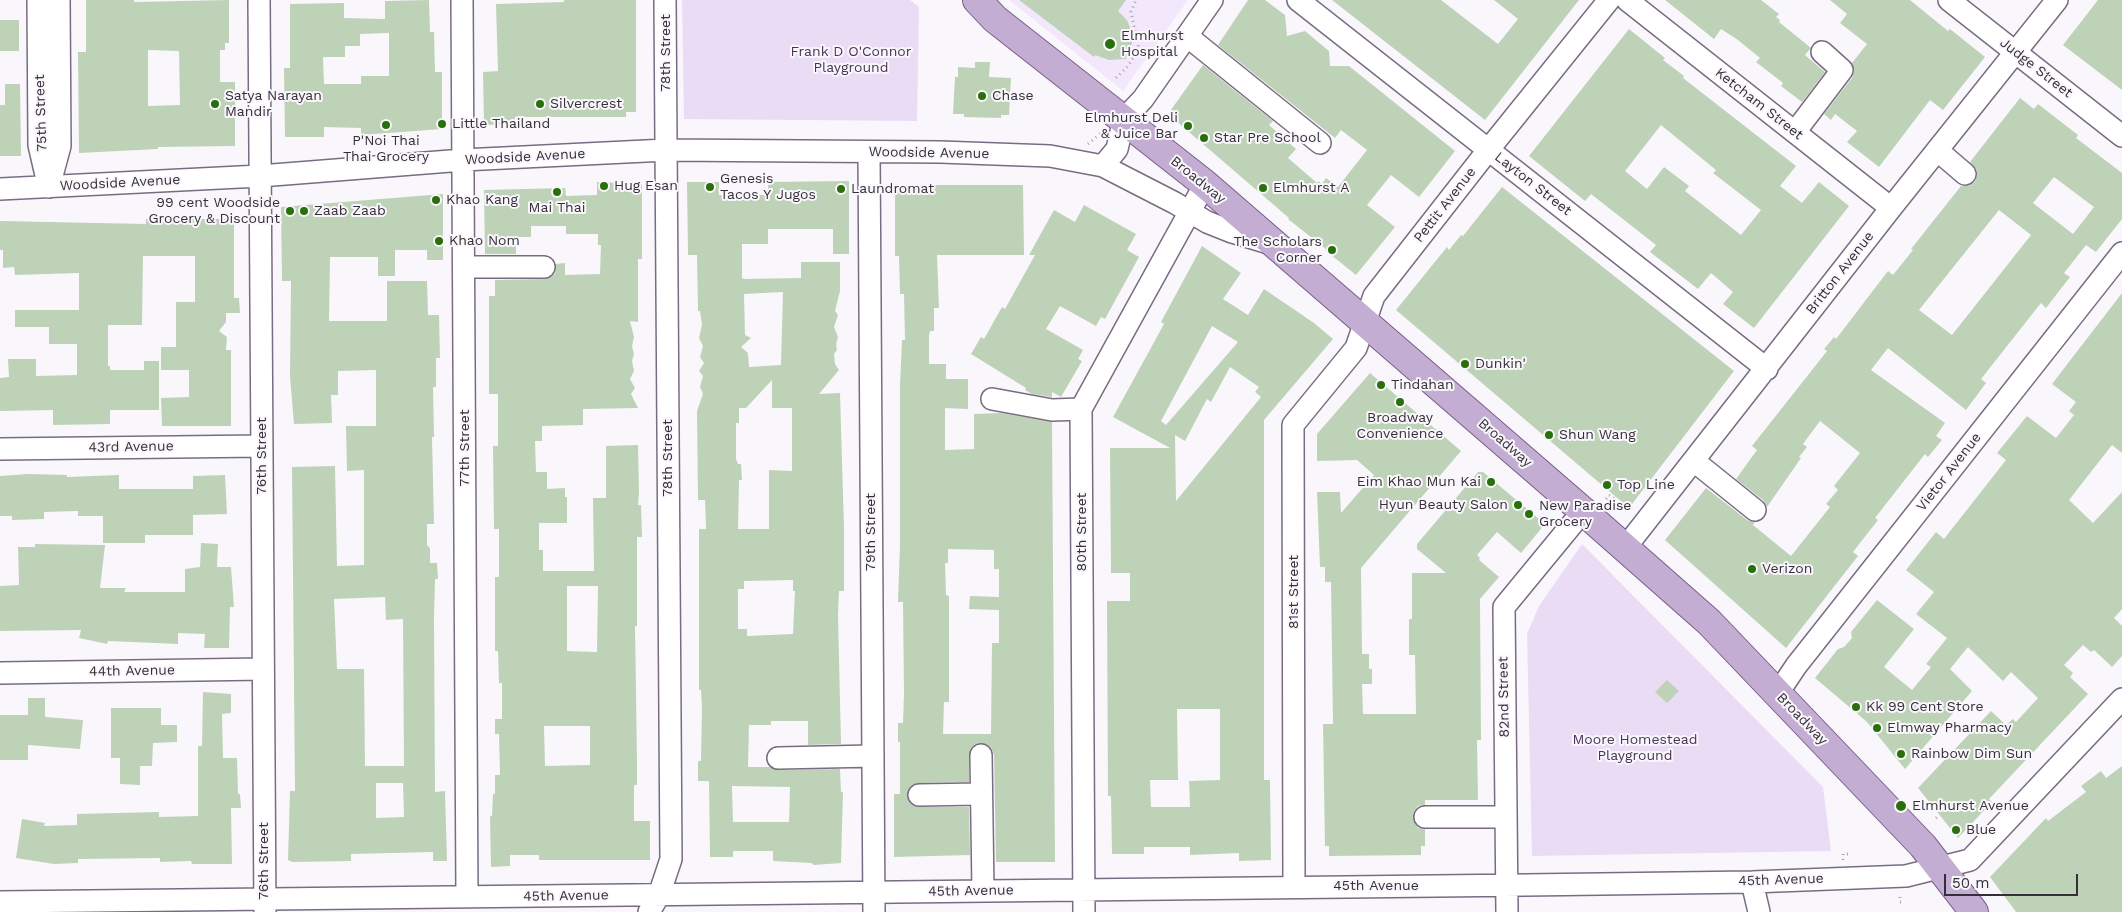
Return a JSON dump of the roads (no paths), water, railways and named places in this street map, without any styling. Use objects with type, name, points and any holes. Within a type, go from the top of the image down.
[{"type":"main road","name":"Broadway","points":[[956,0],[986,10],[1124,119],[1205,184],[1365,322],[1594,505],[1625,548],[1708,622],[1923,846],[1974,912]]},
{"type":"street","name":"75th Street","points":[[38,0],[39,145],[49,187]]},
{"type":"street","name":"75th Street","points":[[49,187],[60,146],[59,0]]},
{"type":"street","name":"76th Street","points":[[259,0],[265,906]]},
{"type":"street","name":"77th Street","points":[[462,0],[467,896]]},
{"type":"street","name":"78th Street","points":[[654,903],[671,859],[666,0]]},
{"type":"street","points":[[1104,166],[1117,149],[1124,119],[1143,99],[1212,0]]},
{"type":"street","name":"Layton Street","points":[[1298,0],[1767,368]]},
{"type":"street","name":"Pettit Avenue","points":[[1365,322],[1374,296],[1609,0]]},
{"type":"street","name":"Ketcham Street","points":[[1626,0],[1891,208]]},
{"type":"street","name":"Judge Street","points":[[1949,0],[2122,136]]},
{"type":"street","name":"Britton Avenue","points":[[1625,548],[1891,208],[2057,0]]},
{"type":"street","points":[[1187,36],[1320,143]]},
{"type":"street","points":[[1795,132],[1842,70],[1822,52]]},
{"type":"street","name":"Woodside Avenue","points":[[0,189],[260,176],[463,160],[666,150],[1050,156],[1104,166],[1207,222],[1275,245]]},
{"type":"street","points":[[1937,150],[1965,174]]},
{"type":"street","name":"79th Street","points":[[869,152],[873,902]]},
{"type":"street","name":"80th Street","points":[[1084,912],[1081,409],[1205,184]]},
{"type":"street","name":"Vietor Avenue","points":[[1778,693],[1802,658],[2122,252]]},
{"type":"street","points":[[464,268],[544,267]]},
{"type":"street","name":"81st Street","points":[[1294,886],[1293,425],[1356,348],[1365,322]]},
{"type":"street","points":[[992,399],[1052,410],[1081,409]]},
{"type":"street","name":"43rd Avenue","points":[[0,449],[262,446]]},
{"type":"street","points":[[1694,461],[1756,510]]},
{"type":"street","name":"82nd Street","points":[[1507,912],[1504,607],[1594,505]]},
{"type":"street","name":"44th Avenue","points":[[0,673],[263,669]]},
{"type":"street","points":[[1940,868],[1970,860],[2122,699]]},
{"type":"street","points":[[981,755],[983,890]]},
{"type":"street","points":[[778,758],[872,756]]},
{"type":"street","points":[[919,795],[981,794]]},
{"type":"street","points":[[1425,817],[1506,816]]},
{"type":"street","name":"45th Avenue","points":[[0,902],[265,906],[467,896],[654,903],[873,902],[983,890],[1752,882],[1906,876],[1940,868]]},
{"type":"street","points":[[1752,882],[1759,912]]},
{"type":"place","name":"Elmhurst Hospital","points":[[1110,44]]},
{"type":"place","name":"Chase","points":[[982,96]]},
{"type":"place","name":"Satya Narayan Mandir","points":[[215,104]]},
{"type":"place","name":"Silvercrest","points":[[540,104]]},
{"type":"place","name":"Little Thailand","points":[[442,124]]},
{"type":"place","name":"P'Noi Thai Thai Grocery","points":[[386,125]]},
{"type":"place","name":"Elmhurst Deli & Juice Bar","points":[[1188,126]]},
{"type":"place","name":"Star Pre School","points":[[1204,138]]},
{"type":"place","name":"Hug Esan","points":[[604,186]]},
{"type":"place","name":"Genesis Tacos Y Jugos","points":[[710,187]]},
{"type":"place","name":"Elmhurst A","points":[[1263,188]]},
{"type":"place","name":"Laundromat","points":[[841,189]]},
{"type":"place","name":"Mai Thai","points":[[557,192]]},
{"type":"place","name":"Khao Kang","points":[[436,200]]},
{"type":"place","name":"99 cent Woodside Grocery & Discount","points":[[290,211]]},
{"type":"place","name":"Zaab Zaab","points":[[304,211]]},
{"type":"place","name":"Khao Nom","points":[[439,241]]},
{"type":"place","name":"The Scholars Corner","points":[[1332,250]]},
{"type":"place","name":"Dunkin'","points":[[1465,364]]},
{"type":"place","name":"Tindahan","points":[[1381,385]]},
{"type":"place","name":"Broadway Convenience","points":[[1400,402]]},
{"type":"place","name":"Shun Wang","points":[[1549,435]]},
{"type":"place","name":"Eim Khao Mun Kai","points":[[1491,482]]},
{"type":"place","name":"Top Line","points":[[1607,485]]},
{"type":"place","name":"Hyun Beauty Salon","points":[[1518,505]]},
{"type":"place","name":"New Paradise Grocery","points":[[1529,514]]},
{"type":"place","name":"Verizon","points":[[1752,569]]},
{"type":"place","name":"Kk 99 Cent Store","points":[[1856,707]]},
{"type":"place","name":"Elmway Pharmacy","points":[[1877,728]]},
{"type":"place","name":"Rainbow Dim Sun","points":[[1901,754]]},
{"type":"place","name":"Elmhurst Avenue","points":[[1901,806]]},
{"type":"place","name":"Blue","points":[[1956,830]]},
{"type":"park label","name":"Frank D O'Connor Playground","points":[[851,60]]},
{"type":"park label","name":"Moore Homestead Playground","points":[[1635,748]]}]
